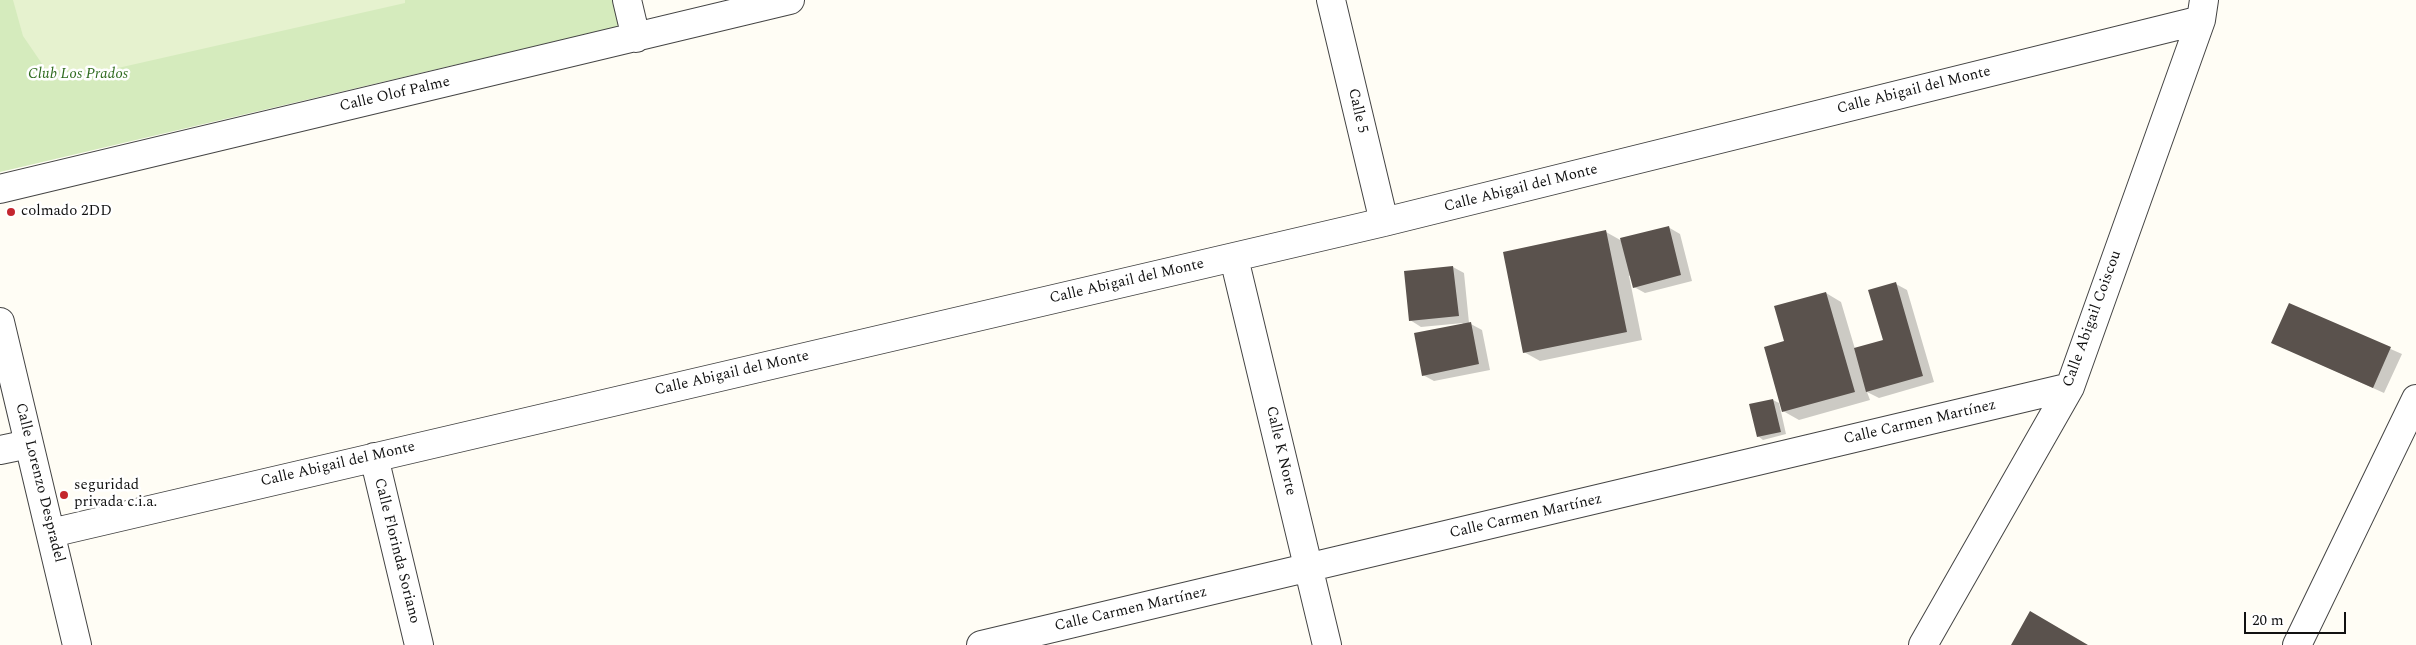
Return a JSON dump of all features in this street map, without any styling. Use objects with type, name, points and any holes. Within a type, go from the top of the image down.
[{"type":"street","points":[[627,0],[636,38]]},
{"type":"street","name":"Calle Olof Palme","points":[[0,189],[790,0]]},
{"type":"street","name":"Calle 5","points":[[1331,0],[1384,222]]},
{"type":"street","name":"Calle Abigail del Monte","points":[[51,533],[1384,222],[2202,10]]},
{"type":"street","name":"Calle Abigail Coiscou","points":[[1923,645],[2070,387],[2202,10]]},
{"type":"street","name":"Calle K Norte","points":[[1234,258],[1327,645]]},
{"type":"street","name":"Calle Lorenzo Despradel","points":[[0,322],[77,645]]},
{"type":"street","name":"Calle Carmen Martínez","points":[[981,645],[2070,387]]},
{"type":"street","points":[[2297,645],[2416,399]]},
{"type":"street","points":[[0,450],[29,444]]},
{"type":"street","name":"Calle Florinda Soriano","points":[[374,457],[419,645]]},
{"type":"green space","name":"Club Los Prados","points":[[0,0],[613,0],[620,26],[0,172]]},
{"type":"green space","points":[[13,0],[405,0],[405,3],[109,70],[47,71],[23,36]]},
{"type":"building","points":[[1669,226],[1681,275],[1633,288],[1620,238]]},
{"type":"building","points":[[1606,230],[1627,332],[1523,353],[1503,252]]},
{"type":"building","points":[[1453,266],[1459,316],[1409,321],[1404,271]]},
{"type":"building","points":[[1896,282],[1923,376],[1866,392],[1854,348],[1883,340],[1868,290]]},
{"type":"building","points":[[1826,292],[1855,392],[1782,412],[1764,347],[1784,341],[1774,306]]},
{"type":"building","points":[[2289,303],[2391,347],[2373,388],[2271,343]]},
{"type":"building","points":[[1471,322],[1479,364],[1422,376],[1414,333]]},
{"type":"building","points":[[1773,399],[1781,432],[1757,437],[1749,404]]},
{"type":"building","points":[[2030,611],[2088,645],[2011,645]]},
{"type":"place","name":"colmado 2DD","points":[[11,212]]},
{"type":"place","name":"seguridad privada c.i.a.","points":[[64,495]]}]
